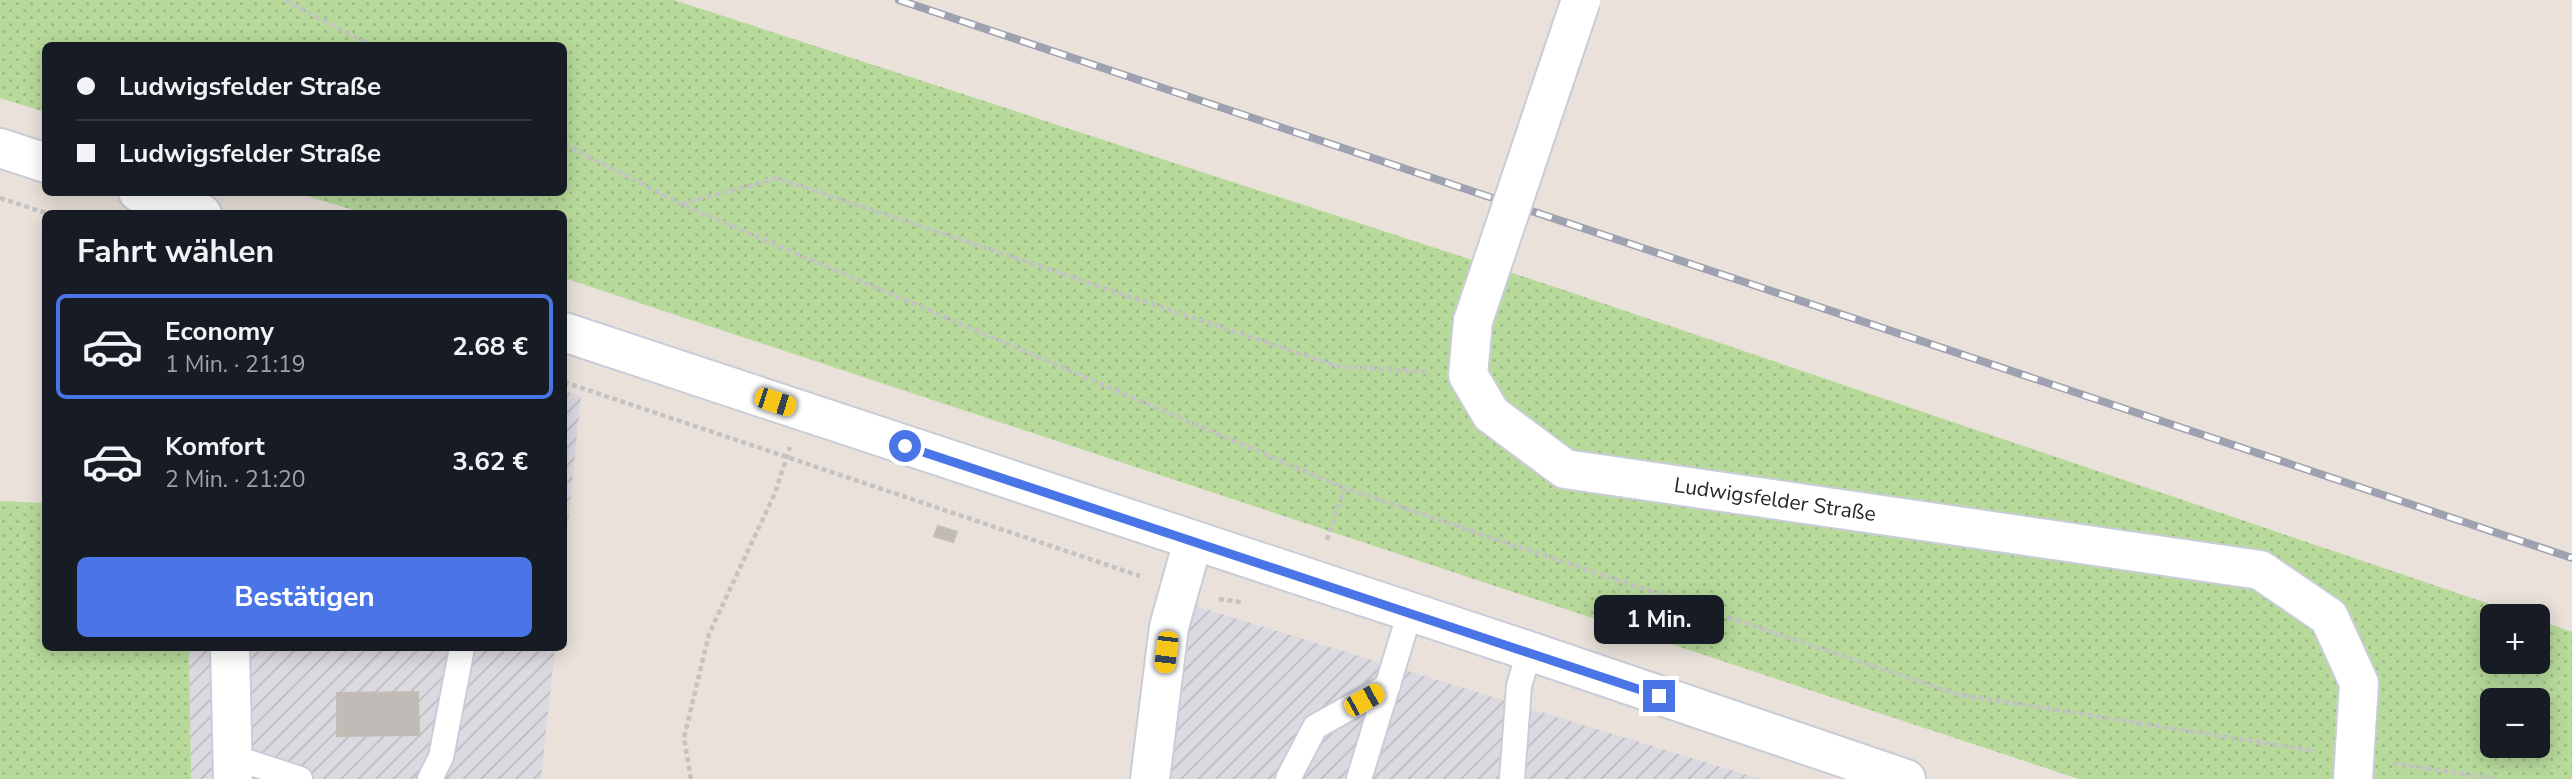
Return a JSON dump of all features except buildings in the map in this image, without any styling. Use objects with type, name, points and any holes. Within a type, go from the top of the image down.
[{"type":"street","points":[[1468,375],[1473,321],[1581,0]]},
{"type":"street","points":[[0,148],[42,162]]},
{"type":"street","points":[[150,196],[190,210]]},
{"type":"street","points":[[567,333],[1529,651],[1900,778]]},
{"type":"street","name":"Ludwigsfelder Straße","points":[[1468,375],[1491,414],[1565,469],[2260,569],[2329,617],[2359,683],[2353,768]]},
{"type":"street","points":[[1150,779],[1168,627],[1193,541]]},
{"type":"street","points":[[230,651],[233,768]]},
{"type":"lane","points":[[1359,779],[1410,612]]},
{"type":"lane","points":[[430,779],[441,757],[460,651]]},
{"type":"lane","points":[[1512,779],[1519,686],[1529,651]]},
{"type":"lane","points":[[1288,779],[1315,727],[1388,686]]},
{"type":"lane","points":[[233,768],[300,779]]},
{"type":"path","points":[[285,0],[365,42]]},
{"type":"path","points":[[567,146],[681,204],[1344,488],[1956,695],[2353,768],[2496,779]]},
{"type":"path","points":[[681,204],[777,178],[1336,366],[1468,375]]},
{"type":"path","points":[[0,198],[42,212]]},
{"type":"path","points":[[691,779],[684,738],[709,634],[775,493],[802,411]]},
{"type":"shaded area","points":[[567,392],[581,396],[567,534]]},
{"type":"shaded area","points":[[1189,604],[1760,779],[1167,779]]},
{"type":"shaded area","points":[[189,651],[555,651],[541,779],[191,779]]},
{"type":"green space","points":[[0,0],[674,0],[1546,284],[2490,604],[2480,604],[2480,674],[2550,674],[2550,624],[2572,632],[2572,779],[2079,779],[567,279],[567,210],[353,210],[307,196],[567,196],[567,42],[42,42],[42,111],[0,98]]},
{"type":"green space","points":[[0,501],[42,503],[42,651],[189,651],[191,779],[0,779]]},
{"type":"railway","points":[[899,0],[2572,558]]},
{"type":"route","points":[[905,446],[1659,696]]}]
